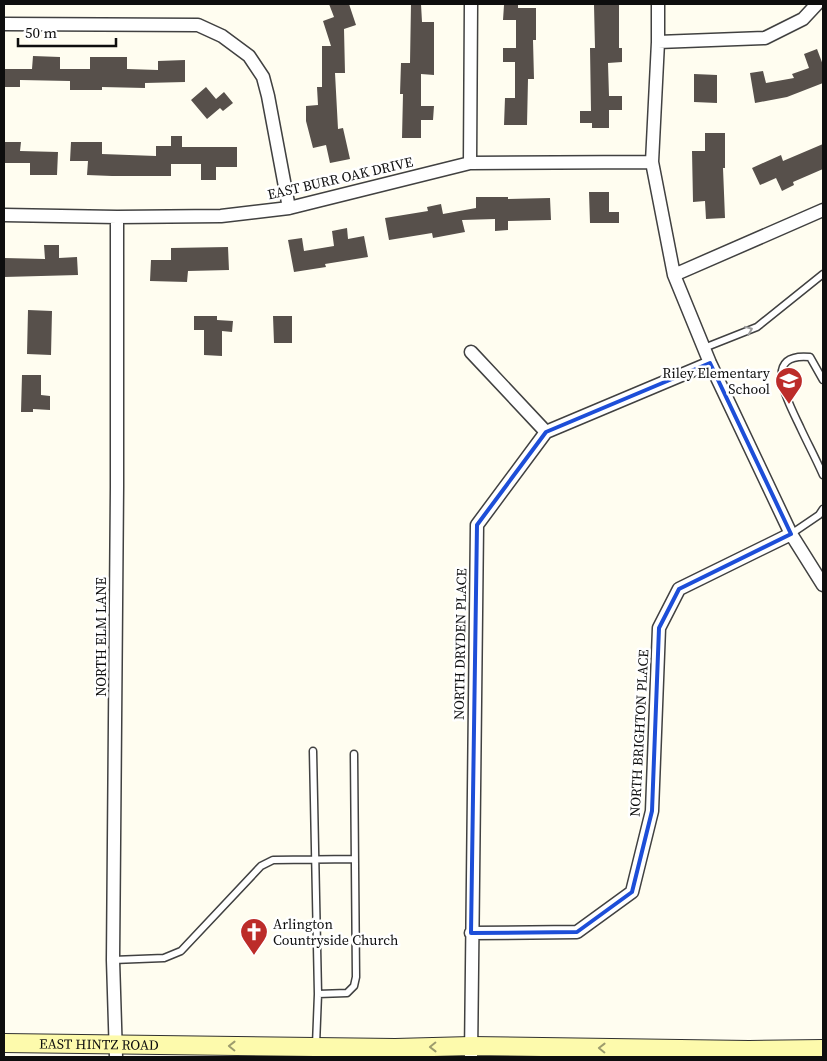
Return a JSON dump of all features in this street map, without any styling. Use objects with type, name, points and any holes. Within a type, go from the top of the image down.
[{"type":"main road","name":"EAST HINTZ ROAD","points":[[4,1043],[116,1051],[281,1052],[316,1046],[471,1052],[669,1053],[823,1050]]},
{"type":"street","points":[[470,163],[471,4]]},
{"type":"street","points":[[658,4],[652,162],[674,275],[710,362],[791,534],[823,586]]},
{"type":"street","points":[[658,42],[765,38],[802,19],[817,4]]},
{"type":"street","points":[[4,24],[198,25],[222,36],[249,56],[263,77],[289,208]]},
{"type":"street","name":"EAST BURR OAK DRIVE","points":[[4,215],[221,216],[289,208],[470,163],[652,162]]},
{"type":"street","points":[[674,275],[823,210]]},
{"type":"street","name":"NORTH ELM LANE","points":[[116,217],[117,497],[113,960],[116,1051]]},
{"type":"street","points":[[470,352],[546,432],[710,362]]},
{"type":"street","name":"NORTH DRYDEN PLACE","points":[[471,1052],[477,525],[546,432]]},
{"type":"street","name":"NORTH BRIGHTON PLACE","points":[[471,932],[577,932],[632,892],[652,811],[659,628],[679,589],[791,534]]},
{"type":"lane","points":[[704,348],[757,327],[823,274]]},
{"type":"lane","points":[[823,380],[810,357],[800,356],[786,361],[782,368],[781,376],[785,396],[823,475]]},
{"type":"lane","points":[[791,534],[819,515],[823,509]]},
{"type":"lane","points":[[313,751],[318,994],[316,1046]]},
{"type":"lane","points":[[318,994],[347,993],[354,986],[356,977],[354,754]]},
{"type":"lane","points":[[113,960],[164,958],[181,951],[261,866],[273,860],[356,859]]},
{"type":"highlighted area","points":[[710,363],[791,534],[679,589],[659,628],[652,811],[632,892],[577,932],[471,933],[477,525],[546,432]]},
{"type":"building","points":[[329,4],[349,4],[356,25],[344,29],[345,73],[335,73],[338,129],[343,128],[350,159],[330,163],[326,145],[313,148],[306,121],[306,106],[318,105],[317,87],[322,87],[322,46],[331,46],[323,21],[334,17]]},
{"type":"building","points":[[411,4],[421,4],[422,22],[434,22],[434,75],[421,74],[421,106],[434,106],[433,120],[421,120],[421,138],[402,138],[403,94],[400,94],[401,63],[410,63]]},
{"type":"building","points":[[504,5],[518,5],[518,8],[536,8],[536,40],[533,40],[534,79],[528,79],[527,125],[504,125],[505,98],[515,98],[515,62],[503,62],[503,48],[516,48],[516,20],[503,20]]},
{"type":"building","points":[[594,5],[619,5],[619,48],[622,48],[622,62],[608,63],[609,96],[622,96],[622,110],[609,110],[609,128],[592,128],[592,123],[580,123],[580,111],[591,111],[590,48],[595,48]]},
{"type":"building","points":[[817,49],[823,65],[823,83],[787,97],[755,103],[750,73],[763,71],[766,83],[794,78],[792,74],[809,68],[804,54]]},
{"type":"building","points":[[33,56],[60,57],[60,69],[90,69],[90,57],[127,57],[127,69],[158,70],[158,61],[185,60],[185,82],[145,83],[145,88],[102,87],[102,90],[70,90],[70,81],[20,80],[20,87],[4,87],[4,69],[32,69]]},
{"type":"building","points":[[694,74],[717,75],[717,103],[694,102]]},
{"type":"building","points":[[206,87],[216,99],[224,92],[233,103],[223,111],[220,108],[207,119],[191,100]]},
{"type":"building","points":[[705,133],[725,133],[725,168],[723,168],[725,218],[706,219],[705,201],[693,202],[692,151],[705,151]]},
{"type":"building","points":[[171,136],[182,136],[182,147],[237,147],[237,167],[216,167],[216,180],[201,180],[201,164],[171,164],[171,176],[112,176],[87,175],[88,161],[70,161],[71,142],[102,142],[102,154],[156,156],[156,146],[171,146]]},
{"type":"building","points":[[4,142],[21,142],[20,151],[58,152],[57,175],[30,175],[30,163],[4,163]]},
{"type":"building","points":[[823,144],[823,169],[793,182],[794,185],[782,191],[776,178],[760,185],[752,168],[781,155],[783,161]]},
{"type":"building","points":[[589,192],[609,192],[609,212],[619,212],[619,223],[590,223]]},
{"type":"building","points":[[476,197],[508,197],[508,199],[550,198],[551,220],[508,221],[508,230],[495,231],[495,219],[462,220],[465,232],[433,238],[432,233],[389,240],[385,218],[428,211],[427,207],[441,204],[443,214],[476,208]]},
{"type":"building","points":[[347,228],[348,239],[364,236],[368,257],[325,264],[326,267],[294,272],[288,240],[302,238],[304,251],[334,246],[332,231]]},
{"type":"building","points":[[44,245],[59,245],[59,258],[77,257],[78,275],[4,277],[4,258],[45,259]]},
{"type":"building","points":[[228,247],[229,270],[188,271],[187,282],[150,281],[151,260],[171,260],[171,248]]},
{"type":"building","points":[[28,310],[52,311],[51,355],[27,354]]},
{"type":"building","points":[[194,316],[217,316],[217,320],[233,321],[232,332],[222,331],[222,356],[204,355],[204,330],[194,330]]},
{"type":"building","points":[[273,316],[292,316],[292,343],[274,343]]},
{"type":"building","points":[[22,375],[41,375],[41,395],[50,396],[50,410],[33,409],[33,412],[21,412]]},
{"type":"place","name":"Riley Elementary School","points":[[789,405]]},
{"type":"place","name":"Arlington Countryside Church","points":[[254,956]]}]
